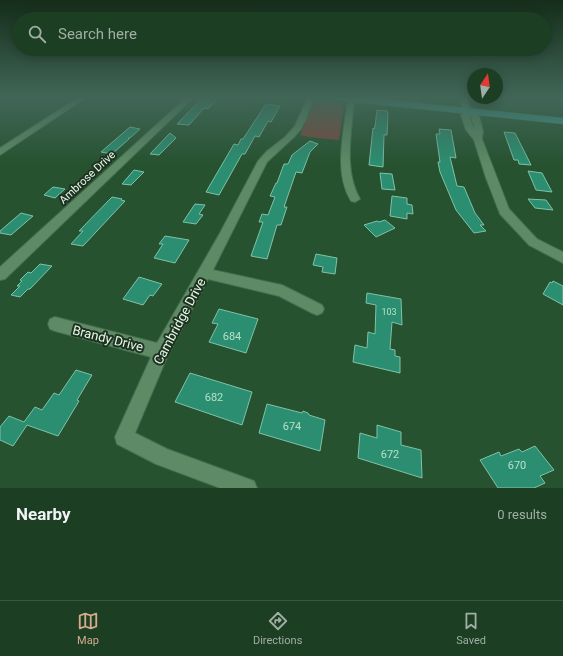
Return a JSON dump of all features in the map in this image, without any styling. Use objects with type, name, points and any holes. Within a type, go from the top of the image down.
[{"type":"main road","points":[[551,120],[563,121]]},
{"type":"street","points":[[0,152],[49,120]]},
{"type":"street","name":"Ambrose Drive","points":[[0,275],[167,120]]},
{"type":"street","name":"Cambridge Drive","points":[[247,488],[163,457],[124,437],[161,352],[205,273],[263,160],[270,151],[286,141],[296,131],[301,120]]},
{"type":"street","points":[[349,120],[345,162],[349,189],[355,200]]},
{"type":"street","points":[[467,120],[470,130],[478,139],[504,211],[533,242],[563,258]]},
{"type":"street","points":[[205,273],[282,291],[317,309]]},
{"type":"street","name":"Brandy Drive","points":[[54,324],[161,352]]},
{"type":"shaded area","points":[[306,120],[342,120],[339,140],[300,135]]},
{"type":"building","points":[[181,120],[194,120],[189,125],[177,124]]},
{"type":"building","points":[[256,120],[272,120],[271,122],[268,121],[259,137],[255,136],[245,154],[242,154],[219,195],[206,192],[234,144],[238,145],[241,139],[243,139]]},
{"type":"building","points":[[376,120],[388,120],[387,135],[384,135],[383,167],[369,165],[373,128],[374,129]]},
{"type":"building","points":[[130,127],[140,129],[128,138],[129,139],[112,154],[101,152]]},
{"type":"building","points":[[439,129],[451,130],[456,158],[450,157],[457,186],[464,187],[475,213],[484,225],[480,225],[486,231],[474,233],[456,210],[440,172],[436,134],[440,134]]},
{"type":"building","points":[[504,132],[515,133],[531,165],[519,164],[518,160],[514,160]]},
{"type":"building","points":[[170,133],[176,138],[159,155],[150,154]]},
{"type":"building","points":[[310,141],[318,144],[310,152],[302,173],[296,172],[284,207],[287,207],[281,225],[277,225],[267,259],[251,256],[263,222],[259,222],[262,214],[268,215],[275,197],[270,196],[277,183],[284,164],[288,164],[292,155]]},
{"type":"building","points":[[134,170],[144,172],[131,185],[122,184]]},
{"type":"building","points":[[528,171],[542,173],[552,192],[536,190]]},
{"type":"building","points":[[380,173],[392,174],[395,190],[382,189]]},
{"type":"building","points":[[53,187],[65,189],[55,198],[44,195]]},
{"type":"building","points":[[392,196],[407,198],[407,204],[412,205],[413,214],[407,213],[407,219],[390,216]]},
{"type":"building","points":[[112,197],[125,201],[83,246],[71,244],[83,231],[79,231]]},
{"type":"building","points":[[528,199],[546,200],[553,210],[535,208]]},
{"type":"building","points":[[195,204],[205,205],[199,214],[203,215],[196,224],[183,222]]},
{"type":"building","points":[[21,213],[33,216],[11,235],[0,233],[0,231]]},
{"type":"building","points":[[385,220],[395,228],[376,237],[364,225],[377,221],[379,222]]},
{"type":"building","points":[[165,236],[189,240],[175,263],[154,258],[163,244],[159,244]]},
{"type":"building","points":[[316,254],[337,258],[335,274],[322,272],[323,267],[313,265]]},
{"type":"building","points":[[40,264],[52,266],[30,289],[28,289],[20,297],[11,295],[20,286],[17,286],[22,281],[20,280],[28,272],[31,273]]},
{"type":"building","points":[[139,277],[162,284],[153,296],[150,295],[143,305],[123,299]]},
{"type":"building","points":[[553,281],[563,286],[563,305],[543,294],[550,282],[552,283]]},
{"type":"building","points":[[367,293],[401,299],[402,325],[392,322],[390,349],[395,350],[395,356],[400,357],[400,373],[353,362],[355,345],[367,348],[368,332],[375,334],[376,305],[366,303]]},
{"type":"building","points":[[219,309],[258,319],[246,353],[209,342],[218,324],[212,323]]},
{"type":"building","points":[[76,370],[92,375],[77,400],[79,401],[58,436],[27,425],[13,446],[0,440],[0,427],[9,416],[24,422],[35,407],[42,410],[54,393],[59,395]]},
{"type":"building","points":[[190,373],[252,392],[242,425],[175,402]]},
{"type":"building","points":[[267,404],[302,413],[303,411],[309,415],[325,420],[320,451],[259,433]]},
{"type":"building","points":[[377,425],[401,432],[401,445],[421,450],[422,478],[358,458],[360,433],[377,438]]},
{"type":"building","points":[[535,446],[554,470],[540,476],[545,483],[534,488],[498,488],[480,460],[499,452],[501,456],[519,449],[522,452]]}]
